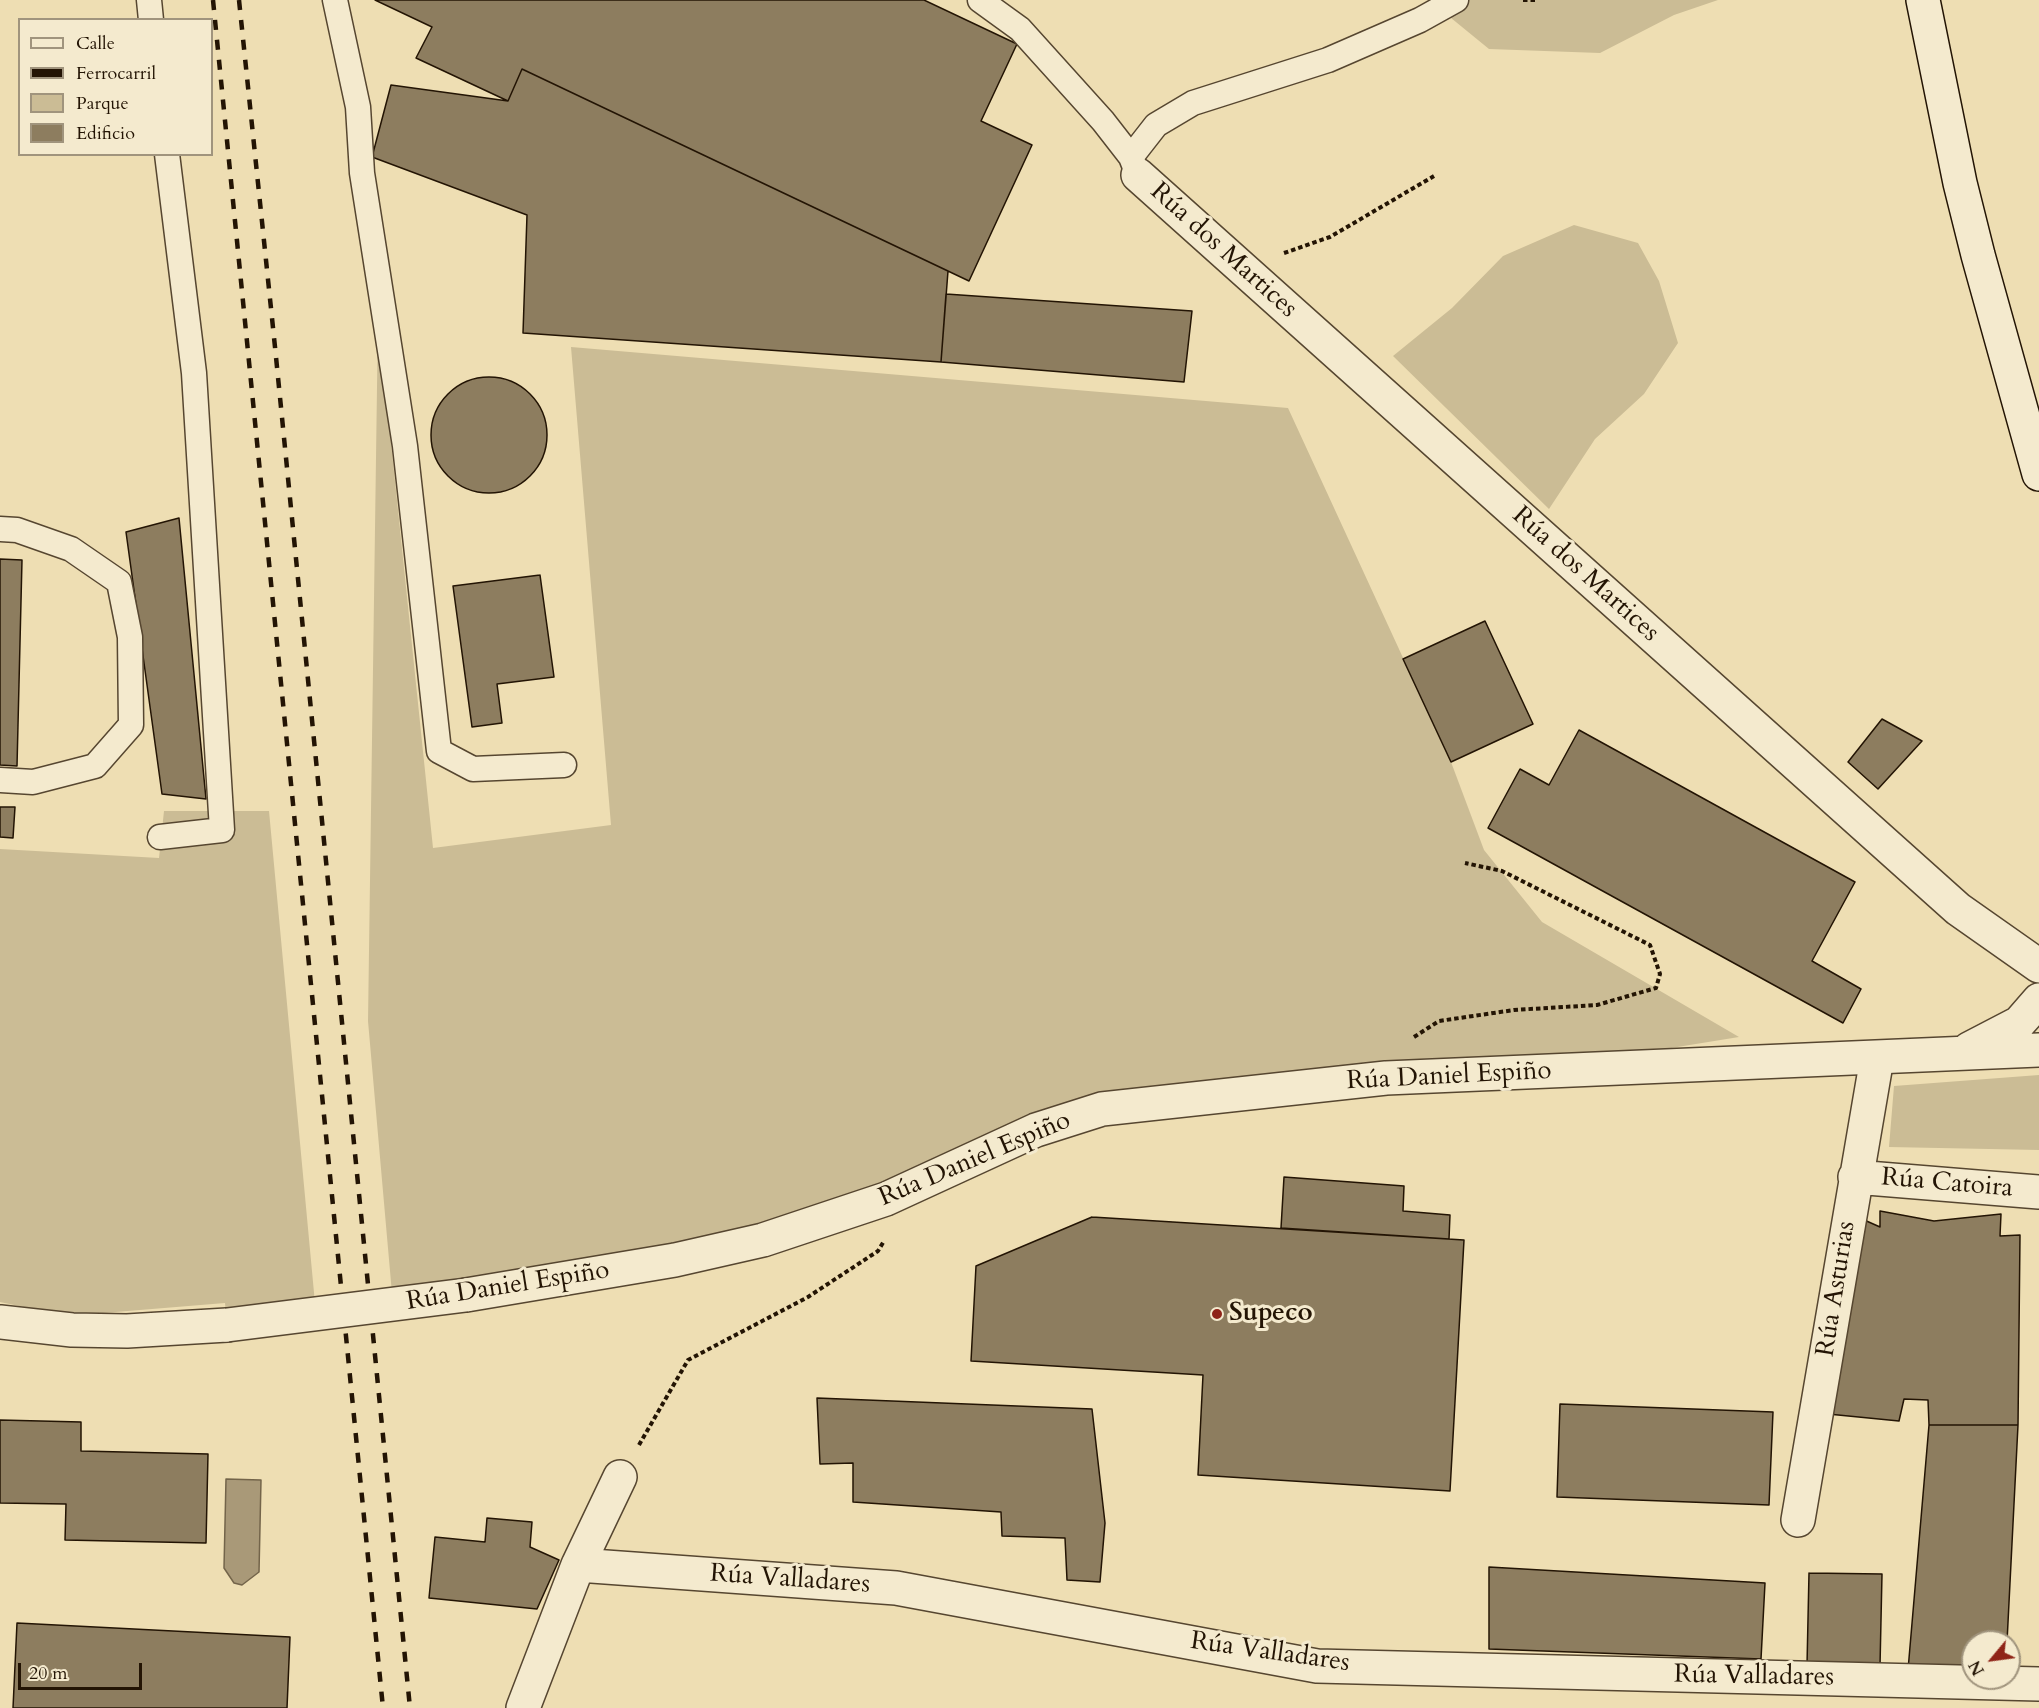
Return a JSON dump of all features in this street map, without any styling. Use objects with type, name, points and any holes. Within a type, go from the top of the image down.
[{"type":"street","points":[[1923,0],[1960,183],[2039,474]]},
{"type":"street","name":"Rúa dos Martices","points":[[1134,166],[1958,909],[2039,966]]},
{"type":"street","name":"Rúa Daniel Espiño","points":[[1959,1054],[2019,1023],[2039,1000]]},
{"type":"street","name":"Rúa Daniel Espiño","points":[[0,1322],[72,1330],[127,1331],[226,1325],[466,1295],[675,1260],[763,1240],[886,1199],[1035,1130],[1102,1109],[1386,1078],[2039,1050]]},
{"type":"street","name":"Rúa Asturias","points":[[1798,1520],[1877,1058]]},
{"type":"street","name":"Rúa Catoira","points":[[1855,1177],[2039,1192]]},
{"type":"street","points":[[523,1708],[578,1565],[620,1477]]},
{"type":"street","name":"Rúa Valladares","points":[[578,1565],[896,1588],[1317,1666],[2039,1684]]},
{"type":"lane","points":[[149,0],[151,18]]},
{"type":"lane","points":[[335,0],[358,107],[362,173],[405,446],[440,751],[473,769],[564,765]]},
{"type":"lane","points":[[980,0],[1020,29],[1103,122],[1134,166],[1156,125],[1193,103],[1328,60],[1420,20],[1456,0]]},
{"type":"lane","points":[[160,837],[222,830],[194,373],[167,156]]},
{"type":"lane","points":[[0,529],[17,530],[71,549],[119,582],[130,637],[131,725],[95,766],[33,782],[0,780]]},
{"type":"path","points":[[1523,0],[1536,0]]},
{"type":"path","points":[[1281,255],[1330,237],[1434,176]]},
{"type":"path","points":[[1386,1078],[1400,1047],[1439,1021],[1514,1010],[1597,1005],[1656,988],[1660,974],[1650,945],[1502,871],[1465,862]]},
{"type":"path","points":[[620,1477],[688,1360],[808,1297],[878,1251],[887,1236]]},
{"type":"green space","points":[[1429,0],[1718,0],[1674,15],[1600,53],[1489,49]]},
{"type":"green space","points":[[1574,225],[1638,243],[1659,281],[1678,343],[1644,394],[1595,439],[1549,509],[1393,356],[1452,308],[1503,256]]},
{"type":"green space","points":[[378,317],[433,848],[611,825],[571,347],[1288,408],[1451,762],[1484,850],[1542,922],[1739,1037],[1517,1073],[1102,1109],[886,1199],[393,1305],[368,1021]]},
{"type":"green space","points":[[164,811],[269,811],[316,1314],[227,1325],[225,1303],[67,1316],[0,1302],[0,849],[159,858]]},
{"type":"green space","points":[[2039,1075],[2039,1150],[1889,1147],[1894,1086]]},
{"type":"shaded area","points":[[226,1479],[261,1480],[259,1572],[242,1585],[234,1583],[224,1568]]},
{"type":"building","points":[[375,0],[924,0],[1017,44],[981,121],[1032,145],[969,281],[522,69],[508,101],[416,58],[432,27]]},
{"type":"building","points":[[522,69],[948,271],[941,362],[523,333],[527,215],[372,157],[391,85],[508,101]]},
{"type":"building","points":[[946,294],[1192,311],[1184,382],[941,362]]},
{"type":"building","points":[[489,377],[511,381],[530,394],[543,413],[547,435],[543,457],[530,476],[511,489],[489,493],[467,489],[448,476],[435,457],[431,435],[435,413],[448,394],[467,381]]},
{"type":"building","points":[[179,518],[206,799],[162,794],[126,532]]},
{"type":"building","points":[[0,559],[22,560],[17,766],[0,765]]},
{"type":"building","points":[[540,575],[554,677],[497,684],[502,723],[472,727],[453,586]]},
{"type":"building","points":[[1485,621],[1533,724],[1451,762],[1403,659]]},
{"type":"building","points":[[1882,719],[1922,741],[1878,789],[1848,762]]},
{"type":"building","points":[[1579,730],[1855,882],[1812,961],[1861,989],[1843,1023],[1488,828],[1520,769],[1549,785]]},
{"type":"building","points":[[0,807],[15,807],[13,838],[0,837]]},
{"type":"building","name":"Supeco","points":[[1284,1177],[1404,1186],[1403,1211],[1450,1215],[1449,1239],[1281,1228]]},
{"type":"building","points":[[1880,1211],[1934,1221],[2001,1214],[2000,1236],[2020,1235],[2018,1425],[1929,1425],[1928,1400],[1904,1399],[1899,1421],[1828,1414],[1862,1219],[1880,1227]]},
{"type":"building","name":"Supeco","points":[[1092,1217],[1464,1240],[1450,1491],[1198,1475],[1203,1375],[971,1361],[976,1266]]},
{"type":"building","points":[[817,1398],[1092,1409],[1105,1523],[1100,1582],[1067,1580],[1065,1538],[1002,1536],[1001,1512],[853,1502],[853,1463],[820,1464]]},
{"type":"building","points":[[1560,1404],[1773,1412],[1769,1505],[1557,1497]]},
{"type":"building","points":[[0,1420],[81,1422],[81,1451],[208,1454],[206,1543],[65,1540],[66,1504],[0,1503]]},
{"type":"building","points":[[1929,1425],[2018,1425],[2008,1630],[1961,1630],[1961,1673],[1908,1670]]},
{"type":"building","points":[[487,1518],[532,1522],[530,1547],[559,1560],[537,1609],[429,1598],[435,1537],[485,1542]]},
{"type":"building","points":[[1489,1567],[1765,1583],[1761,1659],[1489,1649]]},
{"type":"building","points":[[1809,1573],[1882,1574],[1880,1666],[1807,1665]]},
{"type":"building","points":[[17,1623],[290,1637],[287,1708],[13,1708]]},
{"type":"railway","points":[[213,0],[383,1708]]},
{"type":"railway","points":[[239,0],[410,1708]]},
{"type":"place","name":"Supeco","points":[[1217,1314]]}]
